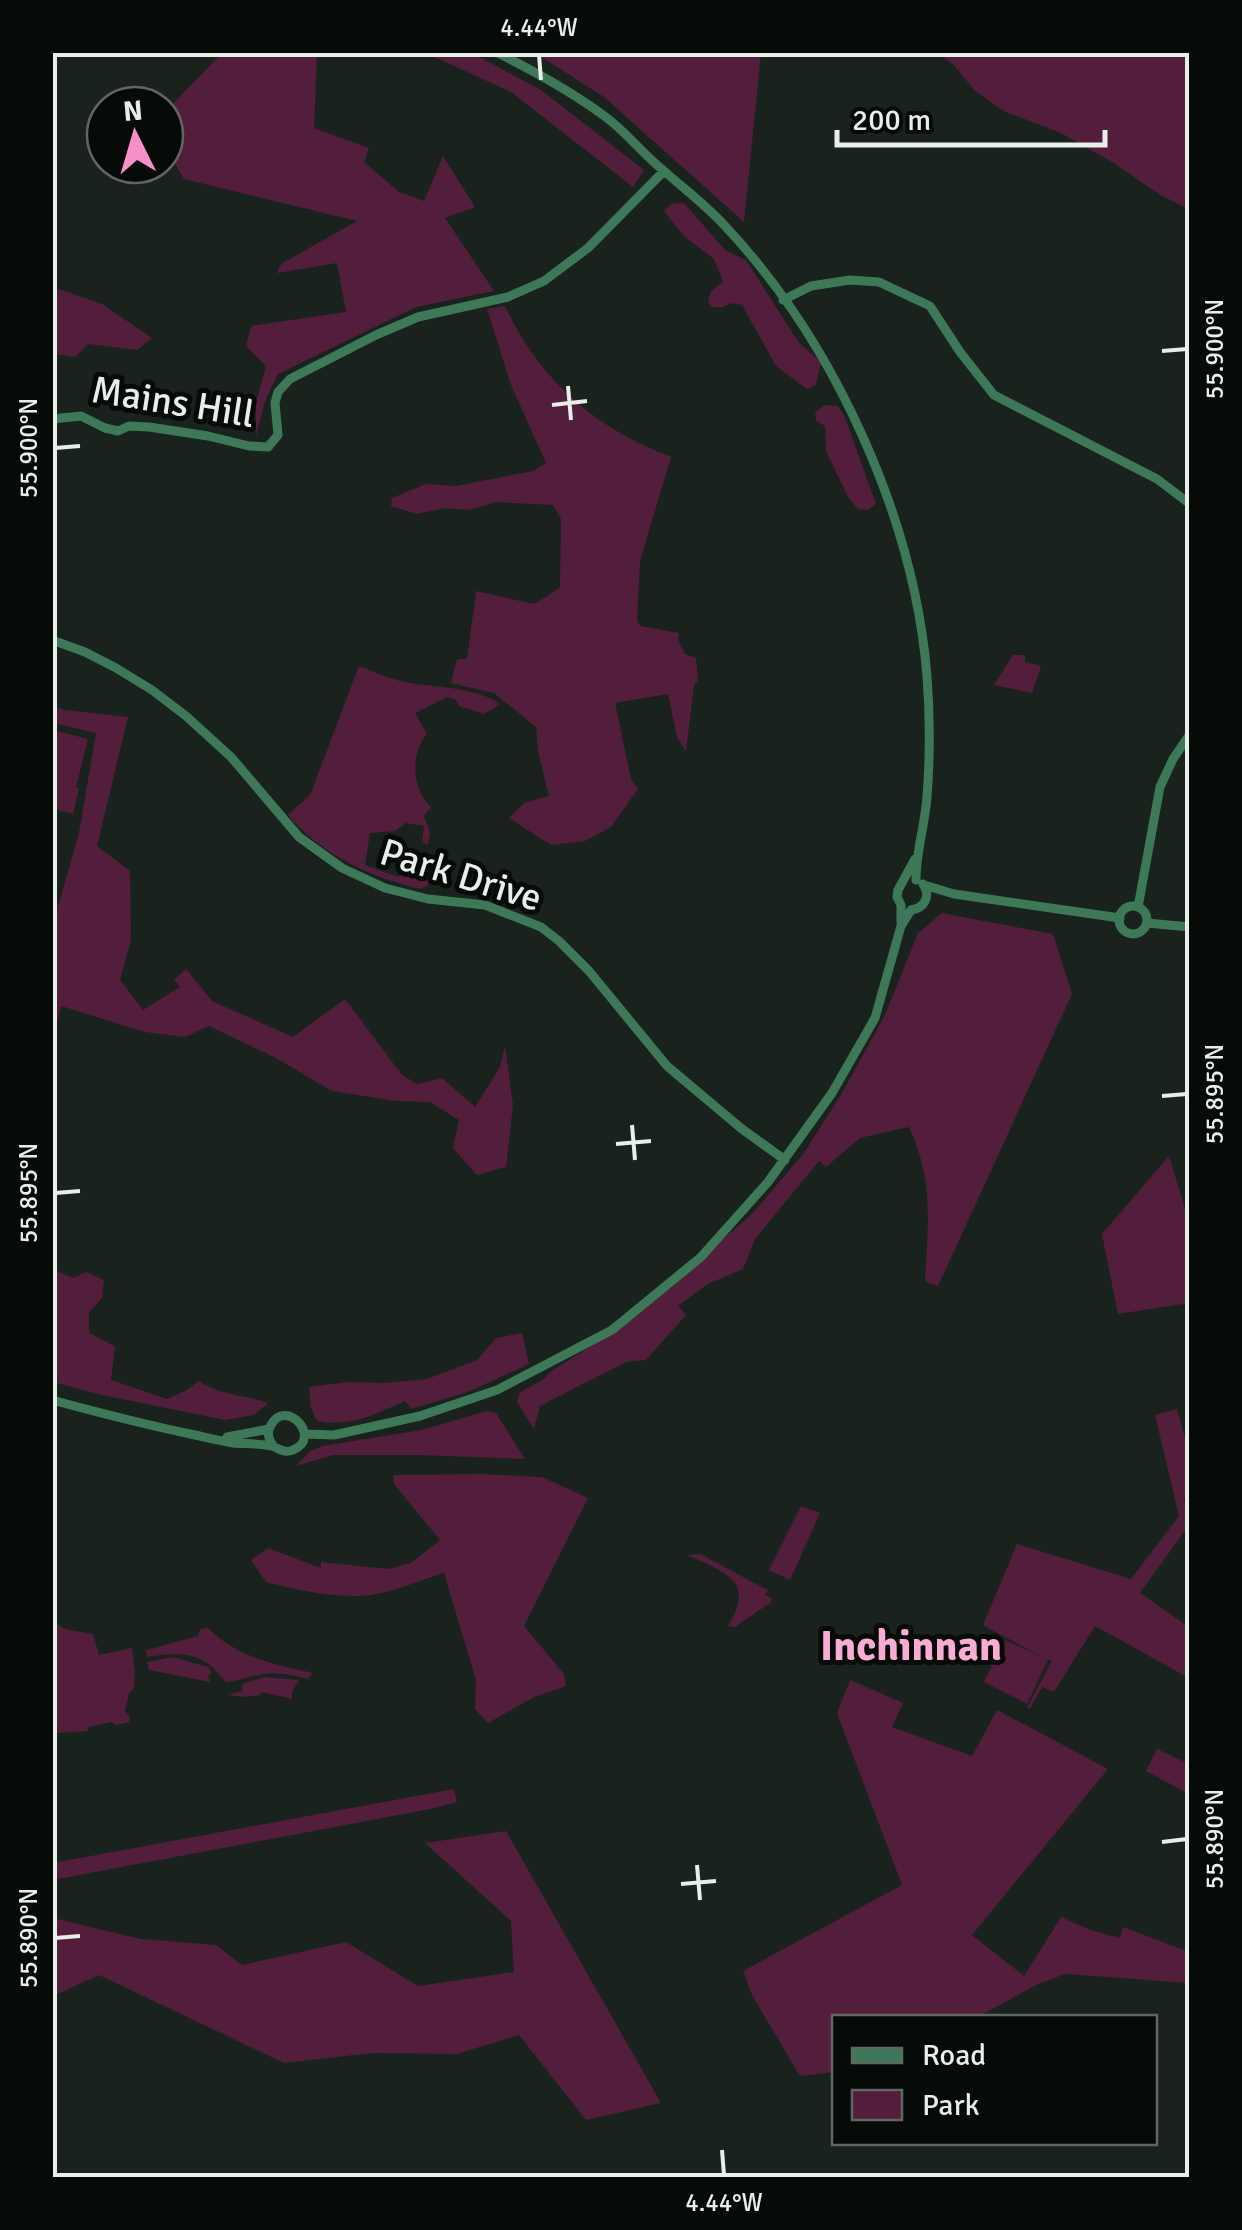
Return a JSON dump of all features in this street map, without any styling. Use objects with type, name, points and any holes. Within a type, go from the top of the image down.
[{"type":"street","points":[[496,52],[550,78],[610,120],[691,192],[752,256],[819,349],[850,411],[898,528],[913,584],[927,673],[927,800],[916,856],[898,890],[897,898],[906,907],[922,907],[923,887],[916,856]]},
{"type":"street","name":"Mains Hill","points":[[52,418],[81,416],[118,431],[129,426],[149,426],[262,448],[278,435],[274,403],[290,380],[418,317],[508,297],[544,282],[609,229],[664,171]]},
{"type":"street","points":[[784,300],[811,286],[850,280],[879,282],[930,306],[994,395],[1157,479],[1190,504]]},
{"type":"street","name":"Park Drive","points":[[52,640],[116,668],[186,716],[231,757],[299,837],[342,868],[385,888],[484,905],[540,927],[560,940],[668,1066],[785,1160]]},
{"type":"street","points":[[1138,907],[1160,787],[1190,734]]},
{"type":"street","points":[[904,882],[954,894],[1120,918]]},
{"type":"street","points":[[305,1434],[334,1434],[420,1416],[498,1390],[612,1330],[701,1257],[785,1160],[832,1093],[875,1018],[906,907]]},
{"type":"street","points":[[1138,907],[1147,923],[1131,934],[1121,926],[1120,918],[1126,908],[1138,907]]},
{"type":"street","points":[[1147,923],[1190,927]]},
{"type":"street","points":[[52,1400],[226,1442],[273,1446]]},
{"type":"street","points":[[288,1415],[298,1420],[305,1434],[301,1445],[291,1451],[280,1451],[268,1437],[269,1429],[276,1419],[288,1415]]},
{"type":"street","points":[[204,1437],[234,1437],[269,1429]]},
{"type":"green space","points":[[222,53],[317,53],[314,128],[369,148],[364,162],[399,192],[424,201],[443,156],[475,207],[445,218],[494,291],[416,307],[278,374],[265,401],[256,436],[256,402],[266,366],[246,346],[251,326],[346,312],[337,263],[277,273],[281,264],[357,221],[185,179],[185,91]]},
{"type":"green space","points":[[426,53],[472,53],[541,90],[644,170],[633,187],[511,92]]},
{"type":"green space","points":[[535,53],[761,53],[744,222],[604,97]]},
{"type":"green space","points":[[937,53],[1189,53],[1189,209],[1061,133],[1004,111],[975,91],[954,65]]},
{"type":"green space","points":[[684,203],[726,251],[746,260],[799,343],[821,362],[816,385],[807,389],[776,366],[742,305],[711,307],[711,291],[723,282],[714,259],[684,236],[664,211],[671,204]]},
{"type":"green space","points":[[53,287],[102,304],[152,338],[137,350],[88,344],[75,357],[53,354]]},
{"type":"green space","points":[[505,306],[535,357],[573,399],[618,432],[671,457],[640,561],[637,620],[640,626],[679,633],[685,654],[696,658],[698,680],[694,685],[686,751],[677,737],[668,694],[615,703],[631,779],[638,789],[611,827],[585,841],[551,845],[509,818],[524,803],[549,796],[536,727],[494,693],[451,683],[457,659],[467,659],[476,591],[534,604],[560,588],[561,519],[553,505],[496,502],[468,510],[445,508],[416,514],[391,506],[392,498],[426,484],[456,486],[533,471],[546,463],[511,385],[487,309]]},
{"type":"green space","points":[[825,405],[838,406],[844,415],[876,504],[868,510],[858,509],[848,497],[826,451],[825,426],[816,421],[815,412]]},
{"type":"green space","points":[[1013,655],[1025,655],[1025,662],[1041,666],[1032,693],[994,685]]},
{"type":"green space","points":[[359,666],[399,681],[479,694],[500,704],[484,714],[459,706],[455,699],[447,697],[415,713],[427,734],[418,751],[416,771],[420,791],[431,807],[424,816],[430,832],[428,844],[422,843],[424,826],[406,823],[395,831],[370,833],[365,865],[398,877],[409,870],[417,878],[425,872],[432,877],[422,888],[390,880],[342,859],[288,815],[310,795]]},
{"type":"green space","points":[[53,706],[128,717],[97,846],[130,871],[131,940],[120,980],[143,1010],[180,987],[174,980],[186,969],[212,1001],[293,1037],[345,999],[402,1075],[417,1084],[442,1078],[475,1107],[500,1067],[505,1046],[513,1105],[506,1167],[477,1175],[453,1148],[459,1120],[430,1102],[332,1091],[276,1058],[209,1026],[185,1037],[145,1032],[61,1006],[53,1040],[53,909],[59,903],[79,833],[96,733],[53,723]]},
{"type":"green space","points":[[53,730],[88,739],[73,814],[53,809]]},
{"type":"green space","points":[[942,913],[1053,934],[1072,994],[938,1286],[925,1281],[926,1184],[909,1127],[860,1138],[826,1167],[819,1161],[755,1239],[743,1269],[708,1284],[678,1306],[686,1315],[646,1360],[626,1362],[540,1406],[534,1429],[517,1402],[520,1392],[627,1323],[753,1213],[804,1153],[885,1015],[918,933]]},
{"type":"green space","points":[[1169,1156],[1189,1222],[1189,1308],[1183,1304],[1118,1314],[1102,1234]]},
{"type":"green space","points":[[52,1269],[74,1278],[86,1272],[104,1280],[102,1298],[89,1312],[89,1333],[115,1346],[111,1380],[167,1399],[199,1381],[268,1403],[254,1415],[225,1420],[53,1382]]},
{"type":"green space","points":[[522,1333],[529,1364],[468,1392],[411,1409],[405,1401],[340,1423],[317,1421],[311,1408],[309,1387],[427,1379],[477,1360],[496,1338]]},
{"type":"green space","points":[[1177,1409],[1189,1453],[1189,1493],[1184,1499],[1189,1525],[1140,1593],[1189,1627],[1189,1678],[1095,1626],[1054,1692],[1042,1687],[1030,1709],[1027,1707],[1052,1661],[1048,1660],[1027,1704],[984,1682],[1005,1640],[1042,1657],[983,1625],[1017,1544],[1131,1579],[1179,1516],[1155,1415]]},
{"type":"green space","points":[[486,1411],[496,1413],[525,1459],[333,1455],[296,1466],[309,1452],[322,1446],[422,1430]]},
{"type":"green space","points":[[393,1475],[542,1477],[588,1498],[524,1626],[564,1674],[566,1686],[534,1697],[488,1723],[475,1709],[476,1680],[444,1573],[381,1593],[336,1595],[266,1582],[251,1560],[268,1548],[321,1568],[321,1562],[388,1569],[411,1563],[440,1540],[394,1484]]},
{"type":"green space","points":[[801,1506],[820,1513],[790,1580],[769,1570]]},
{"type":"green space","points":[[700,1554],[768,1590],[765,1595],[772,1598],[770,1603],[735,1627],[728,1626],[736,1611],[738,1589],[725,1574],[688,1555]]},
{"type":"green space","points":[[53,1622],[65,1629],[93,1634],[99,1655],[132,1648],[134,1688],[125,1711],[129,1722],[111,1722],[53,1737]]},
{"type":"green space","points":[[207,1627],[243,1652],[313,1673],[308,1679],[271,1673],[226,1682],[200,1659],[170,1654],[147,1657],[146,1650],[198,1636]]},
{"type":"green space","points":[[173,1657],[208,1667],[212,1672],[208,1676],[210,1682],[149,1670],[147,1662]]},
{"type":"green space","points":[[265,1677],[299,1680],[292,1699],[262,1692],[243,1697],[228,1695],[242,1691],[242,1684]]},
{"type":"green space","points":[[850,1680],[903,1703],[892,1727],[972,1756],[997,1710],[1108,1769],[972,1935],[1024,1976],[1061,1917],[1120,1938],[1123,1927],[1189,1952],[1189,1983],[1065,1974],[982,2015],[832,2015],[832,2072],[800,2076],[752,1995],[743,1971],[902,1885],[837,1713]]},
{"type":"green space","points":[[1157,1749],[1189,1764],[1189,1794],[1146,1771]]},
{"type":"green space","points":[[454,1789],[457,1802],[430,1809],[53,1880],[53,1863]]},
{"type":"green space","points":[[506,1831],[661,2103],[586,2120],[519,2035],[457,2054],[372,2053],[284,2063],[99,1975],[53,1996],[53,1918],[141,1939],[216,1945],[242,1965],[346,1942],[418,1986],[514,1972],[511,1921],[425,1843]]},
{"type":"district","name":"Inchinnan","points":[[911,1646]]}]
